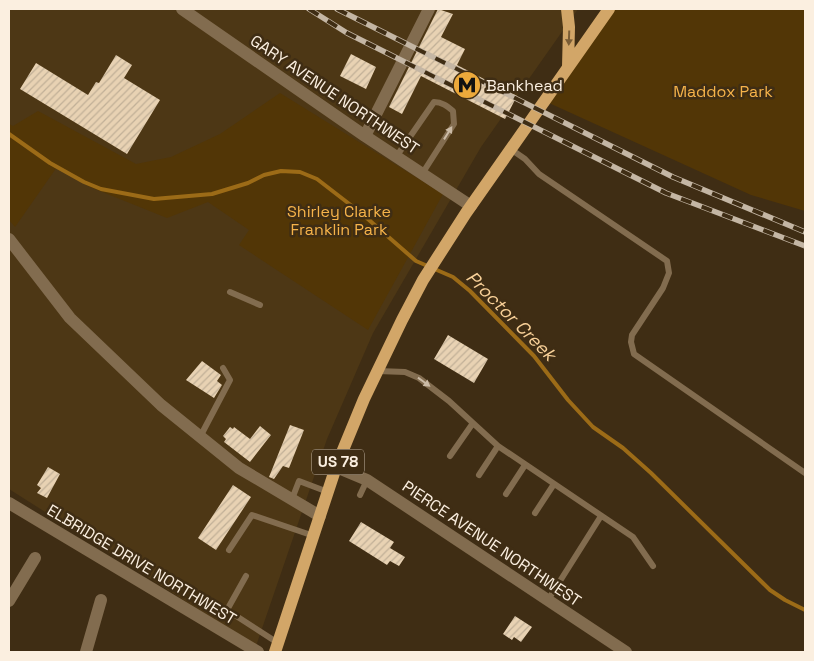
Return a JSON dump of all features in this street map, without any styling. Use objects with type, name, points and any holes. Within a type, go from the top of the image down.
[{"type":"main road","points":[[567,9],[569,27],[568,67]]},
{"type":"main road","name":"US 78","points":[[277,648],[336,467],[378,371],[423,280],[471,206],[609,9]]},
{"type":"street","name":"GARY AVENUE NORTHWEST","points":[[182,9],[365,136],[471,206]]},
{"type":"street","points":[[365,136],[429,9]]},
{"type":"street","points":[[9,239],[70,318],[161,405],[239,468],[320,516]]},
{"type":"street","name":"PIERCE AVENUE NORTHWEST","points":[[336,467],[366,480],[626,652]]},
{"type":"street","name":"ELBRIDGE DRIVE NORTHWEST","points":[[9,503],[258,652]]},
{"type":"street","points":[[9,601],[35,558]]},
{"type":"street","points":[[86,652],[101,600]]},
{"type":"lane","points":[[396,157],[434,102],[440,102],[449,107],[453,111],[454,124],[422,174]]},
{"type":"lane","points":[[512,150],[525,159],[539,174],[667,261],[670,273],[663,288],[632,335],[631,342],[634,354],[805,473]]},
{"type":"lane","points":[[230,292],[260,305]]},
{"type":"lane","points":[[200,437],[230,380],[223,368]]},
{"type":"lane","points":[[378,371],[405,372],[419,378],[498,446],[633,537],[653,566]]},
{"type":"lane","points":[[450,456],[473,423]]},
{"type":"lane","points":[[479,475],[498,446]]},
{"type":"lane","points":[[506,494],[525,465]]},
{"type":"lane","points":[[360,495],[366,480]]},
{"type":"lane","points":[[292,499],[299,481],[328,492]]},
{"type":"lane","points":[[535,513],[554,484]]},
{"type":"lane","points":[[229,550],[252,515],[314,536]]},
{"type":"lane","points":[[548,600],[601,516]]},
{"type":"lane","points":[[246,576],[227,610],[277,648]]},
{"type":"shaded area","points":[[9,9],[578,9],[481,147],[373,333],[327,439],[256,646],[9,489]]},
{"type":"green space","name":"Maddox Park","points":[[613,9],[805,9],[805,211],[751,195],[549,103]]},
{"type":"green space","name":"Shirley Clarke Franklin Park","points":[[280,93],[443,194],[368,330],[239,245],[249,230],[208,202],[167,218],[90,187],[57,167],[15,227],[9,220],[9,124],[13,126],[38,111],[136,164],[171,157],[220,134]]},
{"type":"building","points":[[438,9],[453,14],[441,37],[465,49],[457,65],[517,96],[505,119],[421,76],[402,114],[389,107]]},
{"type":"building","points":[[351,54],[376,67],[366,89],[340,76]]},
{"type":"building","points":[[116,55],[132,65],[124,78],[160,100],[127,154],[20,89],[36,63],[88,95],[96,82],[99,83]]},
{"type":"building","points":[[448,335],[488,359],[474,383],[434,359]]},
{"type":"building","points":[[202,361],[221,375],[217,381],[222,385],[214,398],[186,380]]},
{"type":"building","points":[[290,425],[304,430],[289,468],[283,466],[274,479],[269,477]]},
{"type":"building","points":[[260,426],[271,435],[250,462],[224,442],[226,439],[223,436],[230,427],[233,429],[234,427],[250,439]]},
{"type":"building","points":[[48,467],[60,474],[47,498],[37,493],[41,488],[37,485]]},
{"type":"building","points":[[233,485],[251,497],[216,550],[198,538]]},
{"type":"building","points":[[361,522],[394,542],[390,548],[405,557],[399,566],[390,561],[387,565],[349,541]]},
{"type":"building","points":[[515,616],[532,627],[521,642],[514,637],[512,640],[503,634]]},
{"type":"waterway","name":"Proctor Creek","points":[[9,134],[50,163],[84,182],[101,189],[154,199],[212,194],[248,183],[264,175],[281,171],[300,172],[317,179],[361,213],[416,261],[453,277],[470,291],[534,356],[568,400],[593,427],[623,448],[651,473],[770,590],[805,610]]},
{"type":"railway","points":[[309,9],[347,33],[666,193],[805,246]]},
{"type":"railway","points":[[337,9],[673,177],[805,232]]},
{"type":"place","name":"Bankhead","points":[[467,85]]}]
